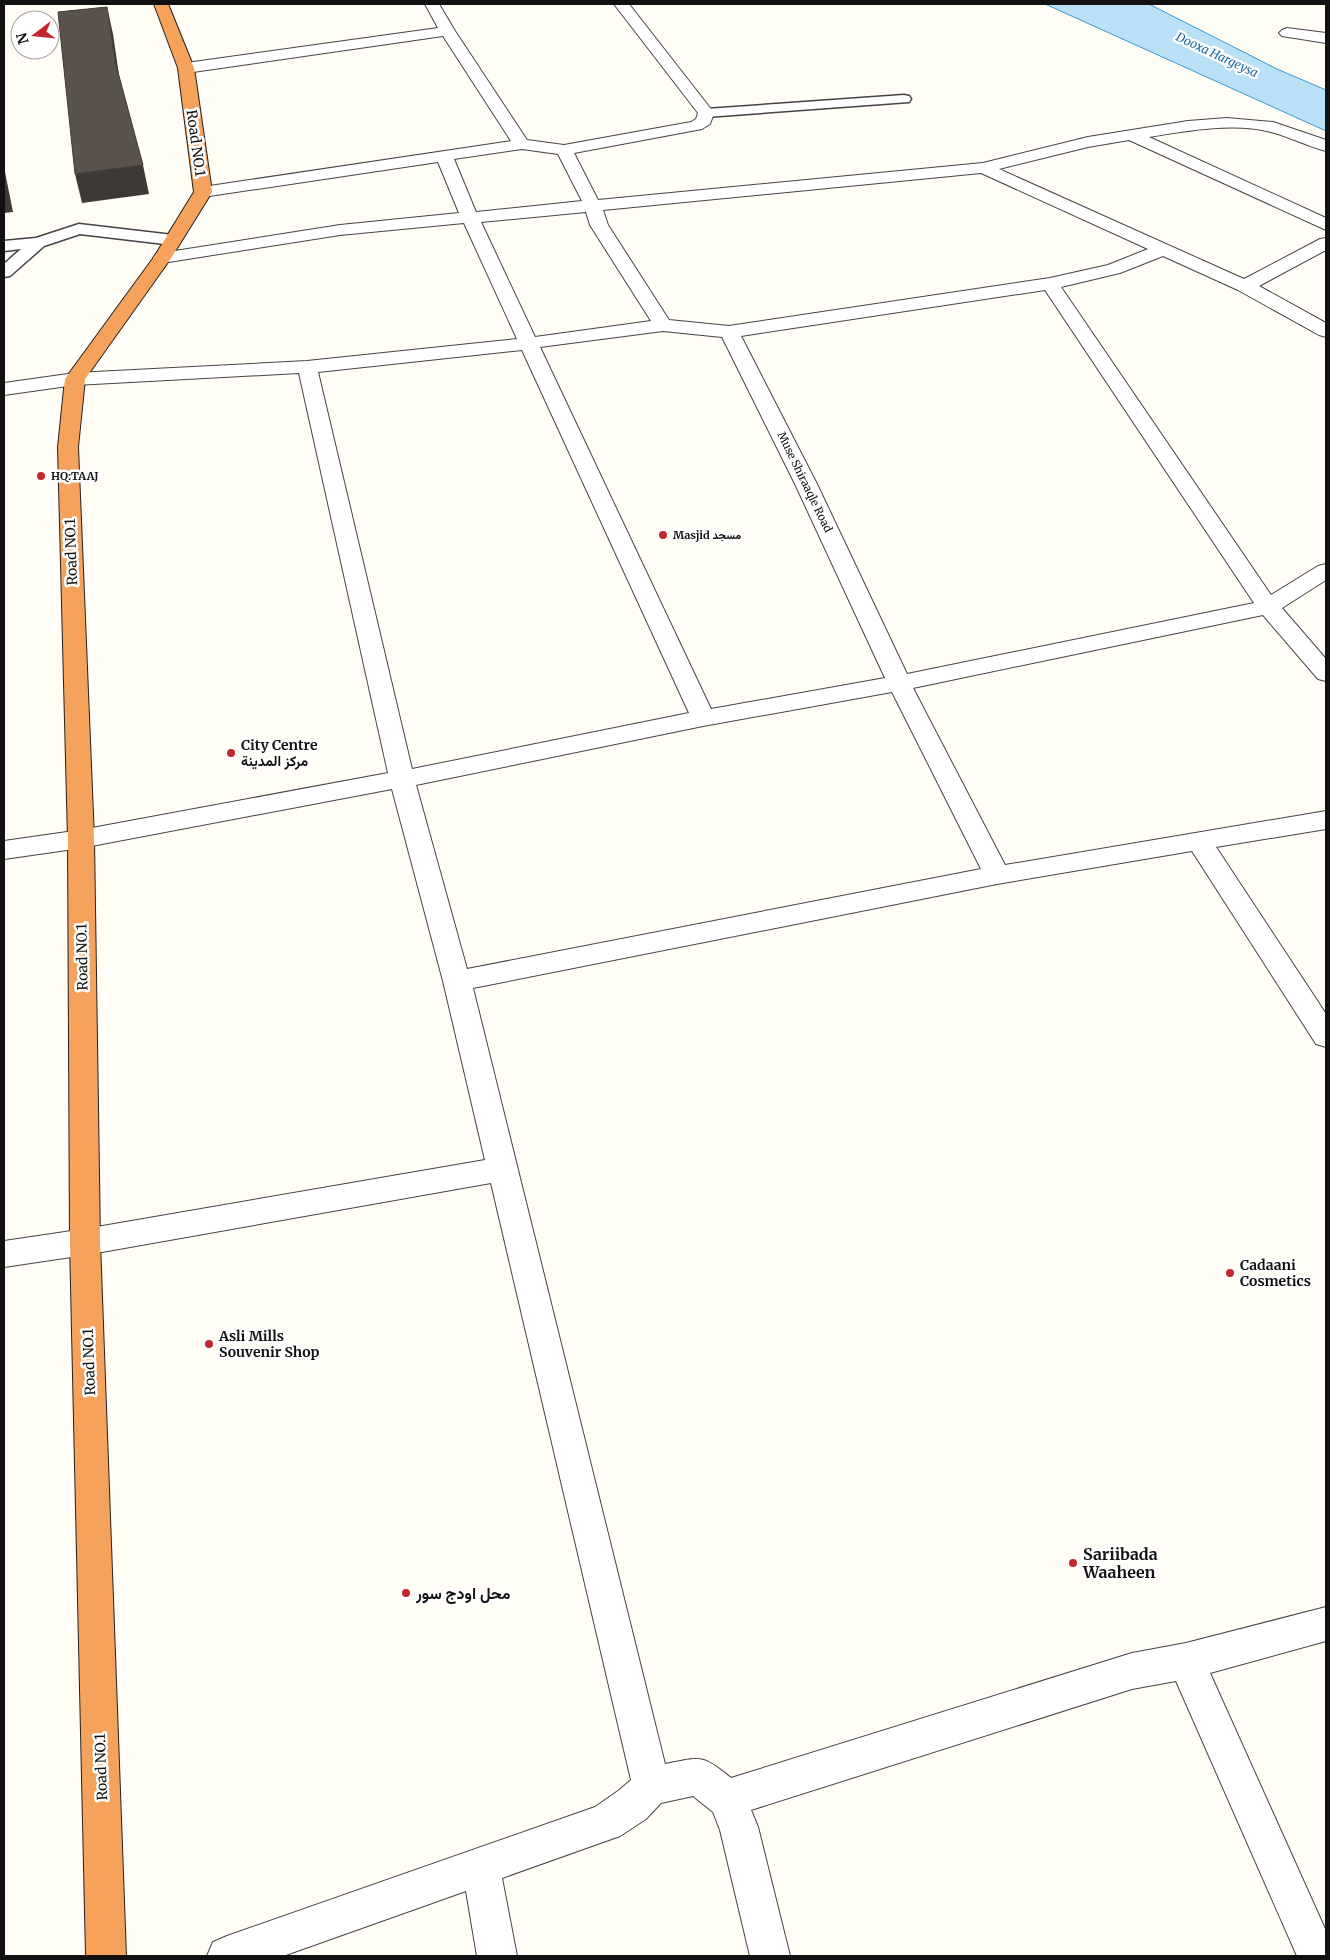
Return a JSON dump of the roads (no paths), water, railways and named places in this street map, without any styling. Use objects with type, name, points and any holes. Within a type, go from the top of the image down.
[{"type":"highway","name":"Road NO.1","points":[[106,1956],[85,1242],[81,838],[68,447],[75,379],[168,249],[203,192],[186,68],[161,4]]},
{"type":"street","points":[[432,4],[446,30],[522,144]]},
{"type":"street","points":[[203,192],[522,144],[564,150],[696,126],[704,121],[706,113],[621,4]]},
{"type":"street","points":[[186,68],[446,30]]},
{"type":"street","points":[[1287,33],[1326,38]]},
{"type":"street","points":[[168,249],[340,230],[983,168],[1088,142],[1188,126],[1227,122],[1273,127],[1326,146]]},
{"type":"street","points":[[1133,136],[1326,226]]},
{"type":"street","points":[[564,150],[593,206],[599,225],[663,325]]},
{"type":"street","points":[[444,155],[470,218],[530,343],[703,718]]},
{"type":"street","points":[[983,168],[1161,250],[1245,286],[1326,331]]},
{"type":"street","points":[[1245,286],[1326,243]]},
{"type":"street","points":[[4,389],[75,379],[307,368],[530,343],[663,325],[729,332],[1050,284],[1114,269],[1161,250]]},
{"type":"street","points":[[1050,284],[1268,607],[1326,674]]},
{"type":"street","name":"Muse Shiraaqle Road","points":[[729,332],[806,484],[899,683],[997,874]]},
{"type":"street","points":[[307,368],[350,543],[384,706],[457,981],[651,1786]]},
{"type":"street","points":[[4,850],[81,838],[402,779],[703,718],[899,683],[1268,607],[1326,571]]},
{"type":"street","points":[[457,981],[997,874],[1326,820]]},
{"type":"street","points":[[1198,840],[1326,1036]]},
{"type":"street","points":[[4,1254],[85,1242],[503,1169]]},
{"type":"street","points":[[726,1799],[1132,1671],[1186,1661],[1326,1624]]},
{"type":"street","points":[[1186,1661],[1317,1956]]},
{"type":"street","points":[[227,1956],[481,1868],[606,1822],[632,1805],[651,1786],[699,1776],[726,1799],[739,1827],[770,1956]]},
{"type":"street","points":[[481,1868],[497,1956]]},
{"type":"lane","points":[[706,113],[904,99]]},
{"type":"lane","points":[[4,246],[38,242],[79,229],[96,230],[168,249]]},
{"type":"lane","points":[[4,272],[38,242]]},
{"type":"water","name":"Dooxa Hargeysa","points":[[1045,4],[1149,4],[1277,69],[1326,90],[1326,131]]},
{"type":"place","name":"HQ:TAAJ","points":[[41,476]]},
{"type":"place","name":"Masjid مسجد","points":[[663,535]]},
{"type":"place","name":"City Centre مركز المدينة","points":[[231,753]]},
{"type":"place","name":"Cadaani Cosmetics","points":[[1230,1273]]},
{"type":"place","name":"Asli Mills Souvenir Shop","points":[[209,1344]]},
{"type":"place","name":"Sariibada Waaheen","points":[[1073,1563]]},
{"type":"place","name":"محل اودج سور","points":[[406,1593]]}]
